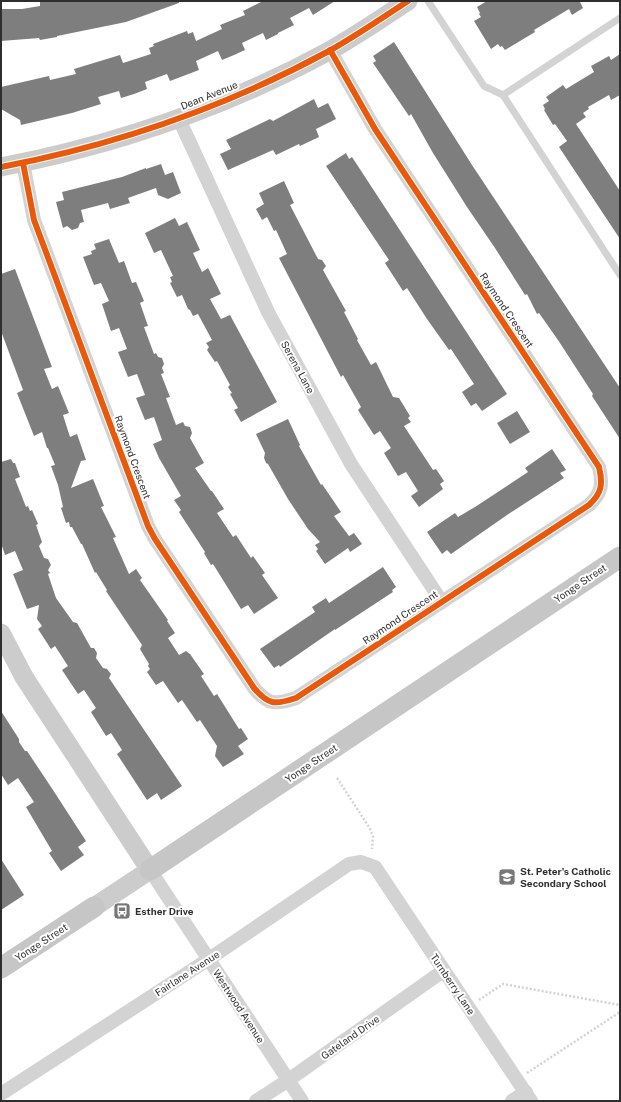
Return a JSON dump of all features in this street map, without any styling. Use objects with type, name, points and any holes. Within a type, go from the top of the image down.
[{"type":"main road","name":"Yonge Street","points":[[150,870],[620,557]]},
{"type":"main road","name":"Yonge Street","points":[[1,968],[94,907]]},
{"type":"street","name":"Dean Avenue","points":[[1,167],[83,149],[179,118],[241,94],[330,50],[408,1]]},
{"type":"street","name":"Raymond Crescent","points":[[23,163],[34,220],[148,526],[155,539],[245,675],[263,699],[275,702],[285,702],[296,698],[590,505],[600,493],[601,486],[601,473],[599,467],[375,129],[330,50]]},
{"type":"street","name":"Serena Lane","points":[[179,118],[252,278],[276,326],[351,464],[442,602]]},
{"type":"street","points":[[1,633],[24,677],[150,870]]},
{"type":"street","name":"Fairlane Avenue","points":[[1,1094],[209,959],[349,864],[361,862],[375,867]]},
{"type":"street","name":"Turnberry Lane","points":[[375,867],[528,1097]]},
{"type":"street","name":"Yonge Street","points":[[94,907],[150,870]]},
{"type":"street","name":"Westwood Avenue","points":[[150,870],[287,1081],[302,1101]]},
{"type":"street","name":"Gateland Drive","points":[[256,1101],[287,1081],[443,971]]},
{"type":"street","points":[[512,1101],[528,1097]]},
{"type":"lane","points":[[428,1],[484,86],[503,95],[620,276]]},
{"type":"lane","points":[[503,95],[620,18]]},
{"type":"path","points":[[337,778],[369,826],[373,836],[372,848]]},
{"type":"path","points":[[484,996],[503,984],[620,1005]]},
{"type":"path","points":[[532,1070],[620,1012]]},
{"type":"building","points":[[40,1],[179,1],[179,3],[126,22],[57,37],[40,40],[39,38],[1,41],[1,9],[22,9],[40,6]]},
{"type":"building","points":[[263,1],[335,1],[313,15],[309,8],[290,18],[294,25],[266,40],[263,33],[242,43],[245,50],[222,60],[218,51],[196,61],[199,70],[170,81],[167,74],[145,82],[147,89],[134,94],[121,98],[119,91],[98,97],[101,104],[72,113],[21,125],[20,120],[1,109],[1,87],[49,76],[50,80],[76,74],[74,69],[120,55],[123,63],[151,54],[149,48],[154,46],[153,44],[187,31],[188,34],[193,32],[196,41],[222,29],[220,25],[245,15],[243,11]]},
{"type":"building","points":[[487,1],[582,1],[580,2],[583,8],[572,15],[569,9],[505,50],[498,44],[491,49],[474,21],[481,17],[477,7]]},
{"type":"building","points":[[394,42],[472,165],[620,388],[620,439],[558,340],[539,313],[537,314],[527,294],[525,295],[467,207],[433,153],[411,114],[409,116],[373,63],[376,61],[373,56]]},
{"type":"building","points":[[620,54],[620,95],[611,100],[609,95],[588,107],[589,109],[583,113],[586,117],[576,124],[620,191],[620,239],[559,147],[567,141],[555,124],[553,125],[544,110],[543,105],[549,101],[546,97],[563,85],[566,89],[594,72],[591,66],[609,56],[611,60]]},
{"type":"building","points":[[314,99],[318,108],[328,103],[336,119],[316,129],[319,137],[300,146],[299,144],[276,155],[273,150],[228,170],[220,154],[231,149],[226,140],[270,119],[273,121]]},
{"type":"building","points":[[346,153],[349,159],[352,157],[507,394],[482,411],[476,403],[471,406],[462,392],[474,384],[451,349],[449,350],[427,319],[407,288],[403,291],[385,263],[389,260],[326,166]]},
{"type":"building","points":[[161,164],[165,175],[173,172],[181,193],[168,199],[158,195],[156,188],[128,198],[130,203],[110,209],[108,203],[81,210],[84,222],[80,223],[78,228],[72,230],[67,226],[63,228],[56,202],[64,200],[62,192],[122,177]]},
{"type":"building","points":[[284,181],[294,203],[290,205],[318,259],[322,260],[326,266],[323,270],[346,311],[344,312],[358,339],[357,340],[371,365],[376,362],[393,397],[399,398],[410,416],[408,418],[411,422],[404,426],[433,470],[436,469],[444,481],[440,484],[443,489],[419,507],[411,496],[418,491],[406,472],[398,476],[384,453],[391,448],[380,431],[374,435],[358,410],[361,407],[343,375],[341,377],[279,258],[287,254],[276,230],[274,231],[267,217],[262,220],[256,209],[264,204],[259,193]]},
{"type":"building","points":[[175,218],[179,226],[187,222],[200,250],[193,253],[202,272],[208,268],[221,294],[210,299],[221,319],[230,315],[277,402],[241,422],[234,410],[238,408],[230,394],[232,393],[228,387],[230,385],[217,361],[215,362],[207,350],[209,347],[206,343],[212,340],[198,314],[193,316],[182,295],[177,297],[170,283],[172,282],[170,277],[173,276],[161,250],[154,253],[145,233]]},
{"type":"building","points":[[109,239],[119,263],[124,261],[132,283],[136,282],[144,301],[140,303],[148,326],[144,327],[154,354],[156,353],[158,357],[162,358],[164,364],[162,368],[164,373],[161,374],[170,397],[166,398],[176,425],[183,422],[185,426],[190,427],[192,433],[190,438],[204,463],[195,468],[224,509],[217,513],[233,537],[236,535],[251,558],[253,556],[265,573],[262,575],[278,598],[254,614],[248,605],[241,609],[213,564],[211,565],[204,553],[205,552],[179,512],[181,510],[174,500],[181,496],[159,458],[153,444],[162,440],[154,417],[145,420],[136,398],[145,395],[137,374],[128,377],[118,352],[127,349],[119,328],[111,331],[102,304],[109,301],[101,283],[94,285],[83,257],[92,254],[91,251],[96,249],[94,244]]},
{"type":"building","points":[[15,269],[52,367],[44,369],[52,389],[58,386],[69,413],[63,415],[70,437],[77,434],[86,460],[81,461],[71,488],[93,479],[104,506],[101,507],[116,537],[113,538],[129,574],[136,569],[142,578],[140,580],[168,620],[167,621],[175,633],[168,638],[179,655],[186,651],[190,654],[204,674],[201,676],[214,696],[217,694],[239,729],[241,728],[248,739],[238,746],[244,754],[223,767],[215,756],[217,746],[200,720],[197,722],[182,700],[178,703],[163,681],[156,685],[147,672],[150,669],[148,666],[149,664],[140,649],[142,645],[106,591],[107,590],[96,572],[95,573],[82,544],[72,527],[70,527],[69,522],[66,523],[61,508],[63,507],[58,485],[51,466],[55,465],[47,448],[42,432],[34,436],[17,393],[23,390],[1,331],[1,274]]},
{"type":"building","points":[[517,411],[530,432],[510,444],[497,423]]},
{"type":"building","points":[[288,419],[300,445],[299,446],[321,485],[322,484],[341,512],[334,516],[349,536],[354,533],[362,544],[350,552],[348,548],[325,564],[316,551],[318,549],[315,545],[320,542],[308,529],[266,463],[264,458],[265,453],[256,434]]},
{"type":"building","points":[[552,449],[566,470],[560,473],[564,478],[451,554],[447,550],[442,554],[427,532],[455,513],[458,517],[475,507],[528,472],[525,468]]},
{"type":"building","points":[[11,459],[13,463],[15,463],[20,477],[15,479],[26,507],[28,506],[30,511],[32,510],[38,524],[36,525],[42,542],[39,546],[44,558],[48,559],[51,565],[48,570],[50,573],[48,574],[56,598],[73,622],[77,623],[91,648],[94,648],[97,653],[96,658],[103,668],[107,669],[111,674],[109,678],[182,786],[161,800],[157,793],[147,800],[117,754],[122,750],[111,733],[106,736],[91,712],[96,708],[84,690],[78,694],[62,670],[68,666],[55,646],[51,649],[38,629],[42,626],[37,619],[39,605],[27,609],[13,574],[23,570],[15,551],[5,555],[1,543],[1,462]]},
{"type":"building","points":[[383,567],[396,587],[392,590],[393,592],[335,629],[280,667],[279,665],[274,668],[260,649],[315,612],[312,607],[326,598],[329,603]]},
{"type":"building","points":[[1,711],[19,739],[19,742],[25,751],[27,751],[86,841],[78,847],[84,855],[61,871],[49,853],[52,851],[26,807],[34,802],[18,778],[8,785],[1,774]]},
{"type":"building","points":[[1,859],[24,895],[1,910]]},
{"type":"cycle path","points":[[1,167],[44,158],[128,135],[210,107],[250,90],[329,51],[408,1]]},
{"type":"cycle path","points":[[23,163],[34,220],[148,526],[155,539],[259,694],[272,702],[283,702],[296,698],[589,505],[597,496],[601,483],[599,467],[375,129],[330,50]]},
{"type":"place","name":"St. Peter's Catholic Secondary School","points":[[507,877]]},
{"type":"place","name":"Esther Drive","points":[[122,911]]}]
